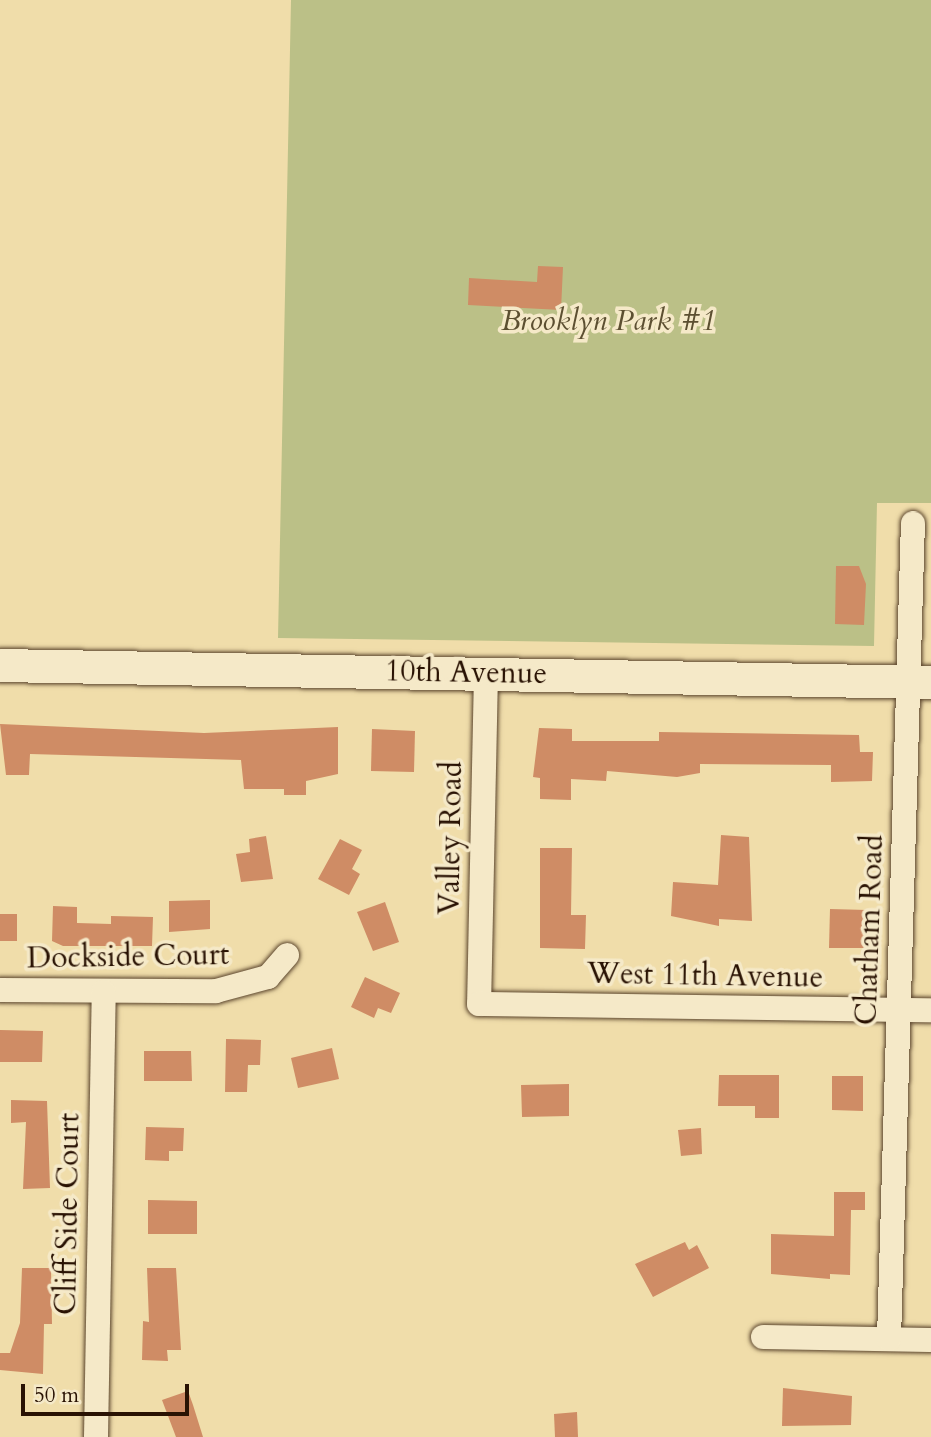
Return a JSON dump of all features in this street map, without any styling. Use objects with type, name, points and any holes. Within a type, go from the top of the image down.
[{"type":"street","name":"Chatham Road","points":[[889,1339],[899,1010],[920,682],[913,523]]},
{"type":"street","name":"10th Avenue","points":[[0,665],[920,682]]},
{"type":"street","name":"Valley Road","points":[[479,1004],[485,673]]},
{"type":"street","name":"Dockside Court","points":[[0,990],[104,992],[242,987],[268,977],[287,955]]},
{"type":"street","name":"Cliff Side Court","points":[[96,1437],[104,992]]},
{"type":"street","name":"West 11th Avenue","points":[[479,1004],[931,1010]]},
{"type":"street","points":[[763,1337],[931,1340]]},
{"type":"green space","name":"Brooklyn Park #1","points":[[291,0],[931,0],[931,503],[877,503],[874,646],[278,638]]},
{"type":"building","points":[[538,266],[563,267],[561,310],[468,305],[469,278],[537,282]]},
{"type":"building","points":[[836,566],[859,566],[866,584],[864,625],[835,624]]},
{"type":"building","points":[[0,724],[204,733],[338,727],[338,774],[306,781],[306,795],[284,795],[284,789],[244,789],[241,760],[30,754],[29,775],[6,775]]},
{"type":"building","points":[[539,728],[572,729],[572,741],[659,741],[659,732],[859,735],[860,752],[873,752],[872,781],[831,782],[831,765],[700,764],[700,773],[677,777],[607,771],[606,781],[571,779],[571,800],[540,799],[540,778],[533,777]]},
{"type":"building","points":[[372,729],[415,731],[414,772],[371,771]]},
{"type":"building","points":[[721,835],[749,837],[752,921],[719,919],[719,926],[671,916],[673,882],[718,885]]},
{"type":"building","points":[[266,836],[273,879],[241,882],[236,854],[250,852],[249,839]]},
{"type":"building","points":[[340,839],[362,850],[352,869],[360,874],[349,895],[318,879]]},
{"type":"building","points":[[540,848],[572,848],[571,915],[586,915],[585,949],[540,948]]},
{"type":"building","points":[[210,900],[210,929],[169,932],[169,901]]},
{"type":"building","points":[[385,902],[399,942],[373,951],[357,912]]},
{"type":"building","points":[[53,906],[77,907],[77,923],[111,924],[111,916],[153,917],[152,946],[63,946],[52,941]]},
{"type":"building","points":[[830,909],[867,910],[867,948],[829,948]]},
{"type":"building","points":[[0,914],[17,914],[17,941],[0,941]]},
{"type":"building","points":[[365,977],[400,993],[391,1013],[378,1008],[374,1018],[351,1007]]},
{"type":"building","points":[[0,1030],[43,1031],[42,1062],[0,1062]]},
{"type":"building","points":[[226,1039],[261,1040],[260,1065],[248,1065],[247,1092],[225,1092]]},
{"type":"building","points":[[332,1048],[339,1079],[298,1088],[291,1058]]},
{"type":"building","points":[[144,1051],[191,1051],[192,1081],[144,1081]]},
{"type":"building","points":[[719,1075],[779,1075],[779,1118],[755,1118],[755,1106],[718,1106]]},
{"type":"building","points":[[832,1076],[863,1076],[863,1111],[832,1110]]},
{"type":"building","points":[[569,1084],[569,1116],[522,1117],[521,1085]]},
{"type":"building","points":[[11,1100],[47,1101],[50,1188],[23,1189],[26,1122],[11,1123]]},
{"type":"building","points":[[146,1127],[184,1128],[183,1151],[169,1151],[169,1161],[145,1160]]},
{"type":"building","points":[[701,1128],[702,1154],[681,1156],[678,1130]]},
{"type":"building","points":[[834,1192],[865,1192],[865,1210],[851,1210],[850,1275],[830,1274],[830,1279],[771,1274],[771,1234],[834,1236]]},
{"type":"building","points":[[148,1200],[197,1201],[197,1234],[148,1234]]},
{"type":"building","points":[[685,1242],[689,1250],[697,1245],[709,1268],[653,1297],[635,1264]]},
{"type":"building","points":[[22,1268],[51,1268],[52,1324],[44,1324],[43,1374],[0,1370],[0,1353],[10,1353],[20,1323]]},
{"type":"building","points":[[147,1268],[176,1268],[181,1350],[167,1350],[168,1361],[142,1360],[143,1321],[149,1322]]},
{"type":"building","points":[[783,1388],[852,1396],[851,1425],[782,1426]]},
{"type":"building","points":[[188,1391],[203,1437],[176,1437],[162,1400]]},
{"type":"building","points":[[577,1412],[578,1437],[555,1437],[554,1414]]}]
